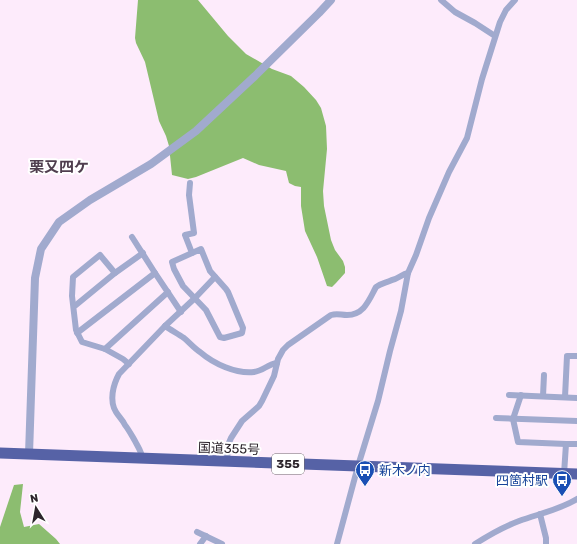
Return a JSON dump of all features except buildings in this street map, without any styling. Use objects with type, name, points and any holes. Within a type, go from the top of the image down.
[{"type":"highway","name":"国道355号","points":[[0,453],[577,474]]},
{"type":"street","points":[[29,454],[35,278],[41,249],[55,227],[59,222],[90,200],[151,164],[196,131],[265,66],[331,0]]},
{"type":"street","points":[[441,0],[455,12],[495,36]]},
{"type":"street","points":[[337,544],[358,466],[378,401],[401,311],[408,273],[429,218],[449,172],[467,138],[482,79],[500,22],[506,10],[515,0]]},
{"type":"street","points":[[190,183],[188,195],[194,233],[185,236],[192,253]]},
{"type":"street","points":[[132,237],[181,312]]},
{"type":"street","points":[[201,250],[208,267],[215,277],[228,292],[243,328],[243,332],[224,338],[220,337],[206,310],[183,286],[172,262],[201,250]]},
{"type":"street","points":[[74,306],[143,253]]},
{"type":"street","points":[[115,273],[100,255],[73,277],[72,296],[77,333],[82,342],[105,349],[129,364]]},
{"type":"street","points":[[77,333],[155,273]]},
{"type":"street","points":[[227,462],[228,445],[231,438],[242,421],[259,406],[262,401],[274,376],[278,359],[283,350],[331,315],[352,315],[363,310],[378,285],[394,280],[408,273]]},
{"type":"street","points":[[142,458],[141,452],[125,424],[115,412],[112,404],[113,392],[117,378],[119,374],[215,277]]},
{"type":"street","points":[[105,349],[168,292]]},
{"type":"street","points":[[166,326],[184,338],[208,358],[219,364],[242,372],[256,372],[269,365],[277,363]]},
{"type":"street","points":[[566,397],[567,356],[577,356]]},
{"type":"street","points":[[543,396],[544,375]]},
{"type":"street","points":[[509,395],[577,398]]},
{"type":"street","points":[[520,396],[513,419],[518,442],[577,444]]},
{"type":"street","points":[[496,418],[577,421]]},
{"type":"street","points":[[564,474],[566,444]]},
{"type":"street","points":[[475,544],[500,529],[577,499]]},
{"type":"street","points":[[540,514],[548,543]]},
{"type":"street","points":[[197,532],[222,544]]},
{"type":"street","points":[[200,544],[206,536]]},
{"type":"green space","points":[[138,0],[198,0],[228,36],[246,54],[272,69],[291,76],[316,100],[321,108],[326,126],[327,149],[323,191],[324,206],[331,240],[345,267],[345,273],[332,287],[327,286],[317,257],[305,231],[301,206],[301,187],[289,183],[286,171],[259,165],[243,158],[188,179],[172,175],[169,146],[159,121],[145,62],[135,38]]},
{"type":"green space","points":[[23,484],[20,512],[24,527],[39,524],[60,544],[0,544],[0,527],[14,485]]},
{"type":"place","name":"新木ノ内","points":[[365,487]]},
{"type":"place","name":"四箇村駅","points":[[562,497]]},
{"type":"district","name":"栗又四ケ","points":[[59,167]]}]
